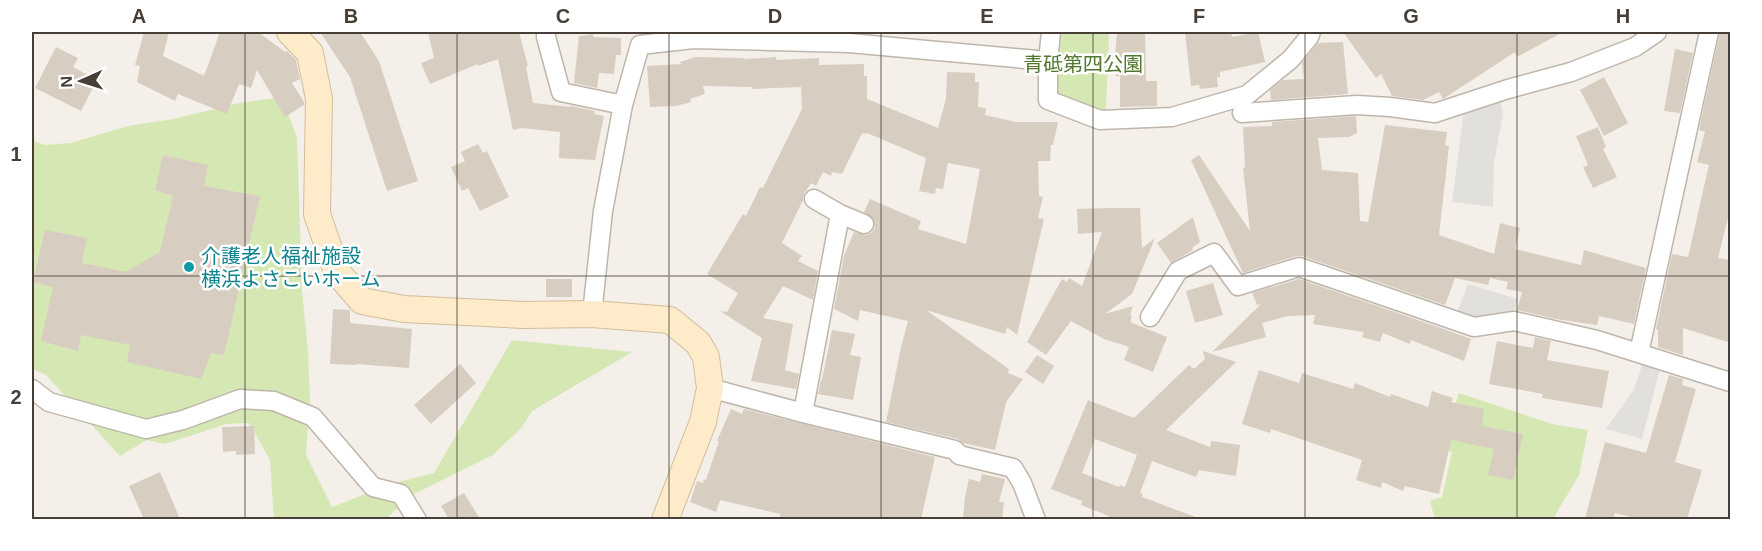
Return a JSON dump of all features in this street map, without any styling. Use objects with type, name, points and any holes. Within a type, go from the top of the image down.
[{"type":"street","points":[[290,32],[310,53],[320,99],[317,214],[337,272],[362,301],[404,309],[523,315],[592,314],[670,321],[698,343],[706,357],[710,388],[703,422],[665,519]]},
{"type":"street","points":[[546,32],[561,92],[623,105]]},
{"type":"street","points":[[1051,32],[1048,100],[1100,120],[1172,117],[1247,95],[1291,59],[1311,32]]},
{"type":"street","points":[[1242,113],[1356,105],[1435,113],[1570,72],[1635,47],[1657,32]]},
{"type":"street","points":[[1639,353],[1709,32]]},
{"type":"street","points":[[592,314],[603,211],[623,105],[640,45],[664,37],[849,43],[1048,62]]},
{"type":"street","points":[[814,199],[864,224]]},
{"type":"street","points":[[803,413],[840,214]]},
{"type":"street","points":[[1150,317],[1178,271],[1214,253],[1238,286],[1299,267],[1474,327],[1514,321],[1597,340],[1731,382]]},
{"type":"street","points":[[710,388],[955,450],[959,455],[1013,468],[1022,483],[1036,519]]},
{"type":"street","points":[[32,389],[49,402],[146,429],[183,420],[240,399],[274,401],[313,417],[373,487],[401,494],[417,519]]},
{"type":"green space","name":"青砥第四公園","points":[[1058,32],[1109,32],[1106,109],[1101,114],[1057,97]]},
{"type":"green space","points":[[282,97],[297,138],[302,291],[310,400],[306,455],[332,507],[394,483],[434,473],[512,340],[632,352],[532,411],[522,427],[493,455],[412,495],[386,519],[274,519],[270,460],[249,423],[226,424],[165,444],[147,440],[120,456],[46,375],[32,369],[32,140],[44,145],[71,143],[128,126],[173,119],[239,103]]},
{"type":"green space","points":[[1459,393],[1552,424],[1588,430],[1579,475],[1553,519],[1435,519],[1430,501],[1442,497],[1452,452],[1440,449]]},
{"type":"shaded area","points":[[1500,100],[1503,114],[1494,163],[1493,207],[1452,202],[1464,111]]},
{"type":"shaded area","points":[[1468,284],[1518,299],[1512,318],[1486,321],[1457,313]]},
{"type":"shaded area","points":[[1643,363],[1660,369],[1642,439],[1606,429],[1633,391]]},
{"type":"building","points":[[144,32],[169,32],[163,56],[204,76],[220,32],[258,32],[285,52],[287,51],[296,60],[300,79],[292,83],[304,105],[285,117],[257,70],[251,88],[239,84],[227,114],[178,94],[175,101],[137,82],[140,66],[135,65]]},
{"type":"building","points":[[320,32],[360,32],[379,61],[418,181],[387,191],[350,77]]},
{"type":"building","points":[[428,32],[519,32],[528,66],[526,67],[533,103],[571,106],[595,111],[594,114],[604,116],[595,160],[559,158],[560,132],[522,128],[513,130],[498,59],[478,66],[478,64],[430,84],[421,63],[434,58]]},
{"type":"building","points":[[1117,32],[1145,32],[1146,81],[1157,81],[1157,106],[1120,107],[1120,76],[1116,76],[1115,56]]},
{"type":"building","points":[[1185,32],[1231,32],[1232,37],[1258,32],[1265,62],[1220,72],[1220,77],[1217,77],[1218,87],[1200,89],[1199,85],[1191,86]]},
{"type":"building","points":[[1343,32],[1563,32],[1517,57],[1515,52],[1443,99],[1439,92],[1423,100],[1392,96],[1381,74],[1376,78]]},
{"type":"building","points":[[1720,32],[1731,32],[1731,206],[1718,258],[1731,260],[1731,343],[1683,328],[1683,355],[1658,347],[1658,330],[1656,329],[1672,254],[1688,257],[1709,165],[1697,162],[1705,132],[1699,130]]},
{"type":"building","points":[[593,34],[593,37],[621,38],[621,55],[616,55],[614,74],[599,73],[597,88],[574,83],[579,36]]},
{"type":"building","points":[[1343,42],[1348,94],[1271,100],[1270,90],[1283,80],[1304,79],[1302,63],[1318,43]]},
{"type":"building","points":[[56,47],[78,58],[73,67],[97,80],[81,111],[35,88]]},
{"type":"building","points":[[1675,49],[1693,53],[1680,113],[1664,111]]},
{"type":"building","points":[[696,57],[744,59],[776,57],[776,60],[819,58],[819,65],[864,64],[864,76],[867,76],[867,99],[938,128],[946,99],[947,72],[975,73],[975,82],[979,82],[978,107],[986,108],[985,115],[1016,122],[1058,122],[1053,145],[1051,145],[1050,161],[1038,161],[1039,196],[1043,197],[1038,218],[1044,219],[1017,335],[1007,327],[1005,334],[926,310],[1009,369],[1008,373],[1023,379],[1006,402],[995,450],[886,422],[908,321],[860,310],[858,321],[834,309],[844,256],[854,232],[866,235],[875,228],[873,218],[864,212],[870,199],[921,221],[918,229],[966,244],[980,169],[948,163],[943,189],[936,188],[935,194],[919,191],[926,158],[867,133],[862,133],[842,174],[832,172],[831,176],[823,172],[816,186],[811,183],[782,243],[802,256],[798,261],[818,271],[813,300],[783,286],[763,318],[793,324],[785,370],[799,374],[796,389],[751,381],[762,338],[720,311],[727,312],[738,293],[707,274],[743,214],[746,216],[760,187],[763,188],[802,109],[801,87],[752,89],[752,87],[703,86],[705,94],[690,99],[691,102],[676,106],[650,107],[647,66],[681,64],[680,62]]},
{"type":"building","points":[[1604,77],[1628,123],[1604,136],[1580,90]]},
{"type":"building","points":[[1356,116],[1357,133],[1349,137],[1318,138],[1322,170],[1358,173],[1360,221],[1368,222],[1385,125],[1447,132],[1445,145],[1449,146],[1439,235],[1494,254],[1500,223],[1520,228],[1515,249],[1581,265],[1584,250],[1646,268],[1634,324],[1599,316],[1597,325],[1517,310],[1522,292],[1506,289],[1508,282],[1490,278],[1488,285],[1455,278],[1445,305],[1302,256],[1243,273],[1191,160],[1199,155],[1250,231],[1243,168],[1245,168],[1243,127],[1272,126],[1272,122]]},
{"type":"building","points":[[1598,127],[1606,147],[1603,149],[1617,177],[1593,188],[1583,167],[1588,165],[1576,136]]},
{"type":"building","points":[[478,144],[483,153],[487,151],[509,197],[480,211],[468,188],[462,191],[451,167],[465,161],[461,152]]},
{"type":"building","name":"介護老人福祉施設 横浜よさこいホーム","points":[[163,155],[208,165],[204,186],[260,196],[224,355],[211,353],[201,379],[127,362],[130,345],[81,335],[78,351],[41,341],[53,287],[33,282],[45,230],[87,238],[82,263],[126,272],[160,252],[173,196],[155,190]]},
{"type":"building","points":[[1140,208],[1142,248],[1155,238],[1132,294],[1105,314],[1133,306],[1130,322],[1167,337],[1153,372],[1124,360],[1129,347],[1104,339],[1071,321],[1046,355],[1027,342],[1062,279],[1067,282],[1069,278],[1082,286],[1102,232],[1078,234],[1077,209]]},
{"type":"building","points":[[1193,217],[1200,242],[1192,248],[1193,250],[1171,263],[1157,243]]},
{"type":"building","points":[[546,279],[572,279],[572,297],[546,297]]},
{"type":"building","points":[[1299,279],[1471,339],[1464,361],[1411,340],[1410,344],[1383,333],[1380,342],[1362,337],[1364,332],[1313,324],[1315,315],[1288,316],[1262,323],[1266,337],[1212,352],[1261,304],[1257,305],[1252,293]]},
{"type":"building","points":[[1213,283],[1223,315],[1195,323],[1186,291]]},
{"type":"building","points":[[333,309],[350,310],[350,323],[412,329],[409,368],[330,364]]},
{"type":"building","points":[[832,330],[855,334],[850,355],[861,357],[853,400],[818,394]]},
{"type":"building","points":[[1535,337],[1551,341],[1547,360],[1609,371],[1602,408],[1542,398],[1543,394],[1489,384],[1497,341],[1533,348]]},
{"type":"building","points":[[1203,351],[1236,362],[1166,430],[1210,447],[1211,441],[1240,445],[1236,476],[1199,470],[1196,477],[1152,461],[1140,493],[1143,494],[1142,497],[1197,519],[1108,519],[1109,516],[1081,505],[1082,501],[1051,489],[1088,400],[1134,418],[1189,365],[1194,369],[1205,359]],"holes":[[[1095,439],[1137,455],[1125,487],[1120,485],[1119,487],[1082,473]]]},
{"type":"building","points":[[1037,355],[1054,366],[1043,384],[1025,372]]},
{"type":"building","points":[[460,364],[476,383],[431,424],[414,405]]},
{"type":"building","points":[[1259,370],[1299,383],[1302,373],[1353,389],[1355,383],[1390,397],[1391,394],[1428,407],[1432,391],[1453,398],[1451,402],[1484,409],[1482,426],[1523,434],[1513,480],[1488,475],[1494,449],[1451,440],[1439,494],[1405,486],[1403,491],[1382,482],[1381,488],[1356,480],[1362,460],[1271,429],[1270,433],[1242,424]]},
{"type":"building","points":[[1669,375],[1683,379],[1682,385],[1696,389],[1675,462],[1702,470],[1687,519],[1640,519],[1615,513],[1613,519],[1585,519],[1605,442],[1646,453]]},
{"type":"building","points":[[731,409],[742,414],[744,409],[935,457],[921,519],[780,519],[780,514],[720,500],[716,512],[690,502],[697,481],[703,483],[704,479],[706,480],[719,441],[717,441]]},
{"type":"building","points":[[254,426],[255,454],[236,455],[236,451],[223,452],[222,427]]},
{"type":"building","points":[[160,472],[180,519],[144,519],[129,486]]},
{"type":"building","points":[[982,474],[1005,479],[999,502],[1004,502],[1002,519],[963,519],[969,479],[980,482]]},
{"type":"building","points":[[464,493],[480,519],[449,519],[441,506]]},
{"type":"place","name":"介護老人福祉施設 横浜よさこいホーム","points":[[189,267]]}]
